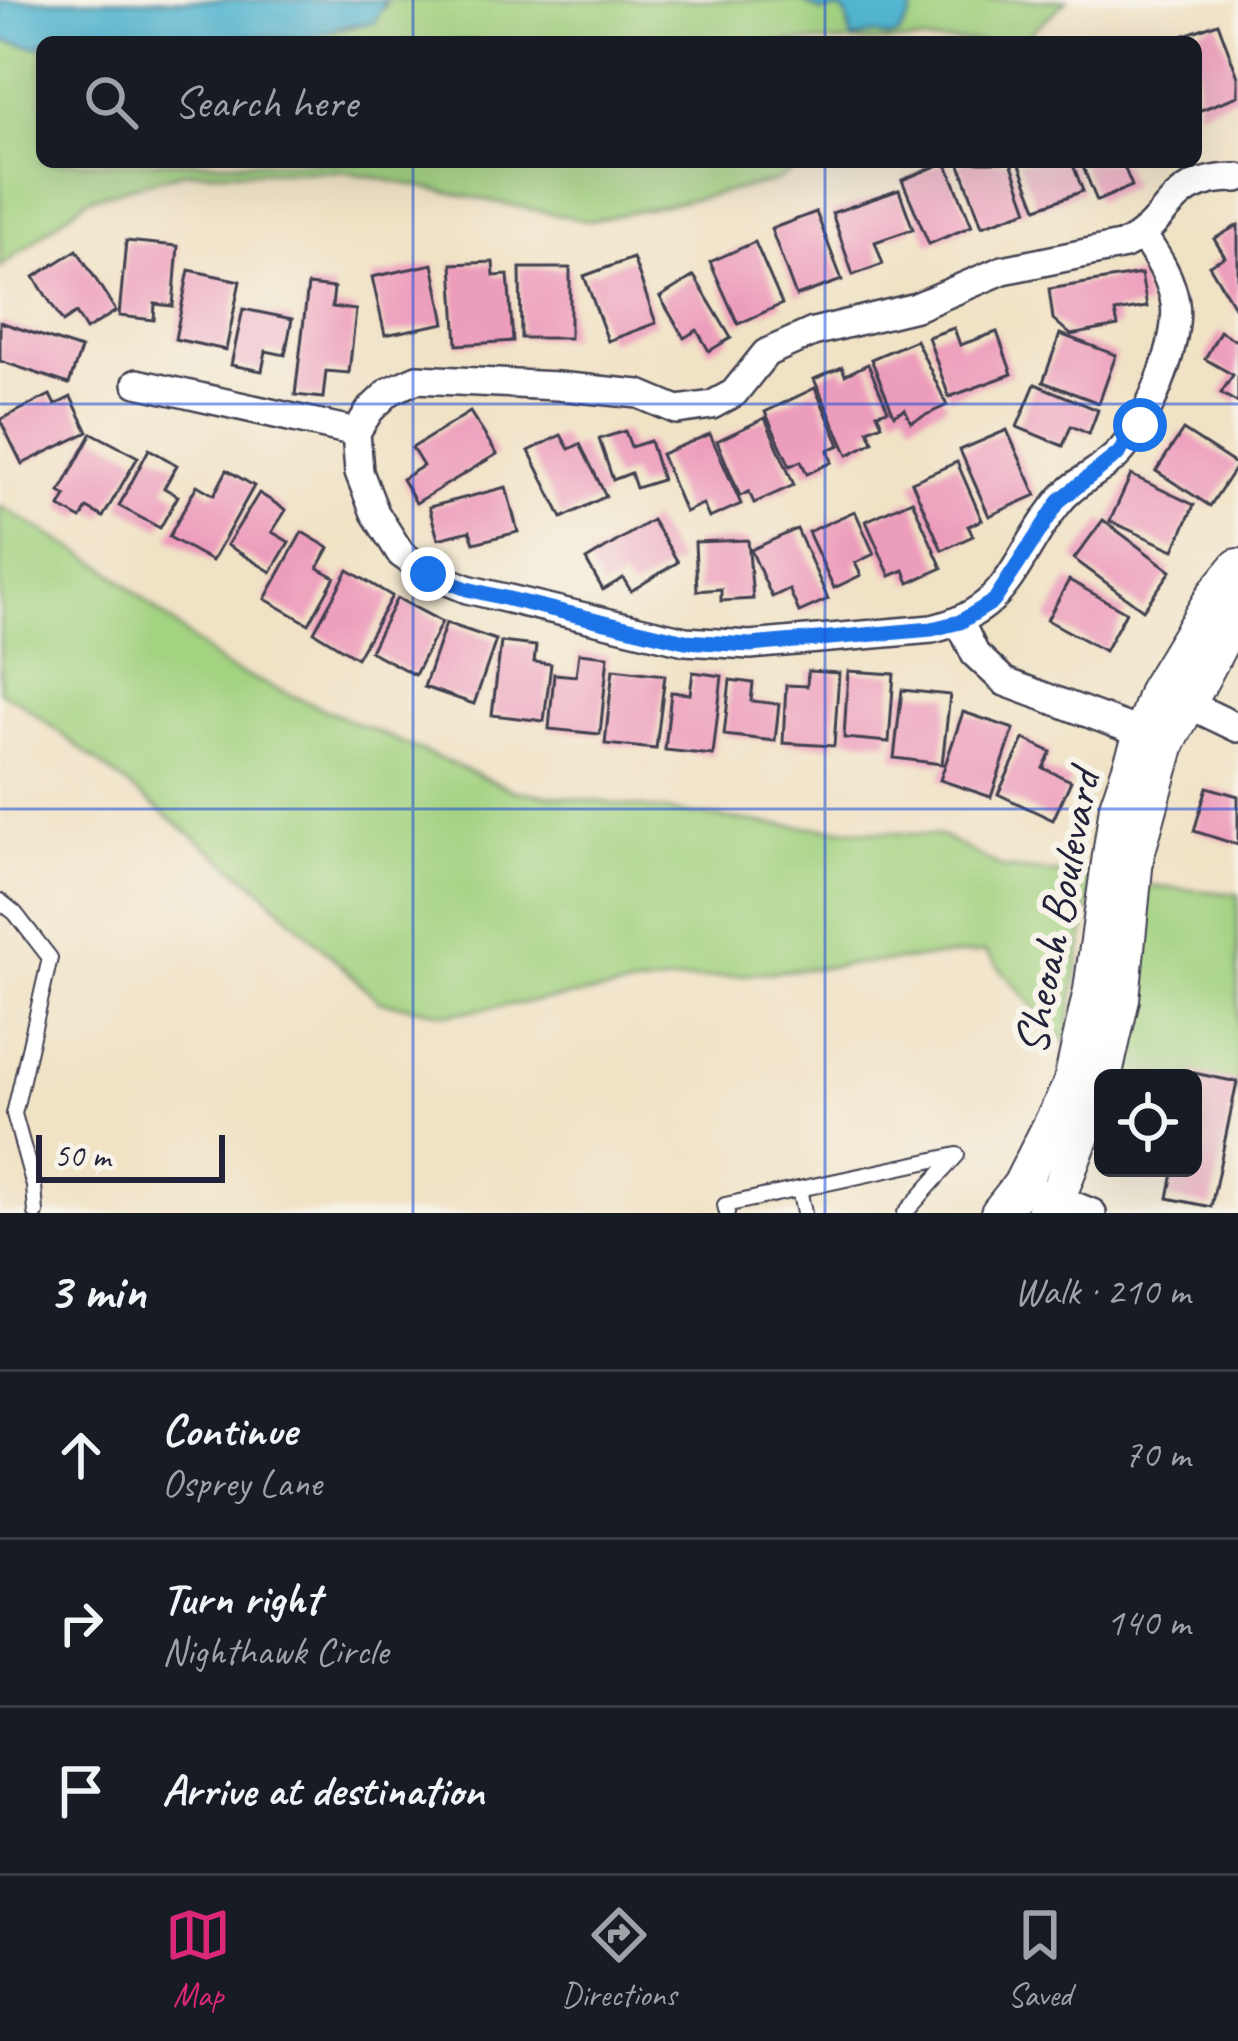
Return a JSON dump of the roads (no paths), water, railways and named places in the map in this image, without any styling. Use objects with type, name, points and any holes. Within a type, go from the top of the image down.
[{"type":"street","points":[[1143,236],[1165,269],[1175,304],[1174,337],[1140,425],[1118,454],[1060,500],[994,601],[960,622],[932,629],[750,645],[685,641],[467,589],[428,574],[401,554],[375,514],[359,472],[356,432],[390,392],[417,379],[639,394],[677,410],[712,405],[734,393],[766,353],[813,332],[916,307],[1003,270],[1125,245],[1143,236],[1173,198],[1199,184],[1238,178]]},
{"type":"street","points":[[137,383],[356,432]]},
{"type":"street","name":"Sheoah Boulevard","points":[[1030,1202],[1071,1087],[1092,990],[1118,806],[1155,738],[1215,595],[1238,566]]},
{"type":"street","name":"Sheoah Boulevard","points":[[1172,697],[1238,608]]},
{"type":"street","points":[[960,622],[975,654],[1005,682],[1155,738]]},
{"type":"street","points":[[1172,697],[1238,728]]},
{"type":"street","name":"Sheoah Boulevard","points":[[1105,1069],[1120,999],[1135,858],[1155,738]]},
{"type":"street","name":"Sheoah Boulevard","points":[[1030,1202],[1094,1093]]},
{"type":"street","points":[[1030,1202],[1092,1213]]},
{"type":"lane","points":[[0,902],[15,913],[50,958],[7,1110],[34,1186],[35,1213]]},
{"type":"lane","points":[[727,1213],[725,1205],[957,1155],[905,1213]]},
{"type":"lane","points":[[799,1190],[804,1213]]},
{"type":"water","points":[[0,0],[386,0],[374,23],[343,26],[316,36],[36,36],[36,47],[0,40]]},
{"type":"water","points":[[801,0],[912,0],[912,14],[896,36],[851,36],[841,9],[821,12]]}]
